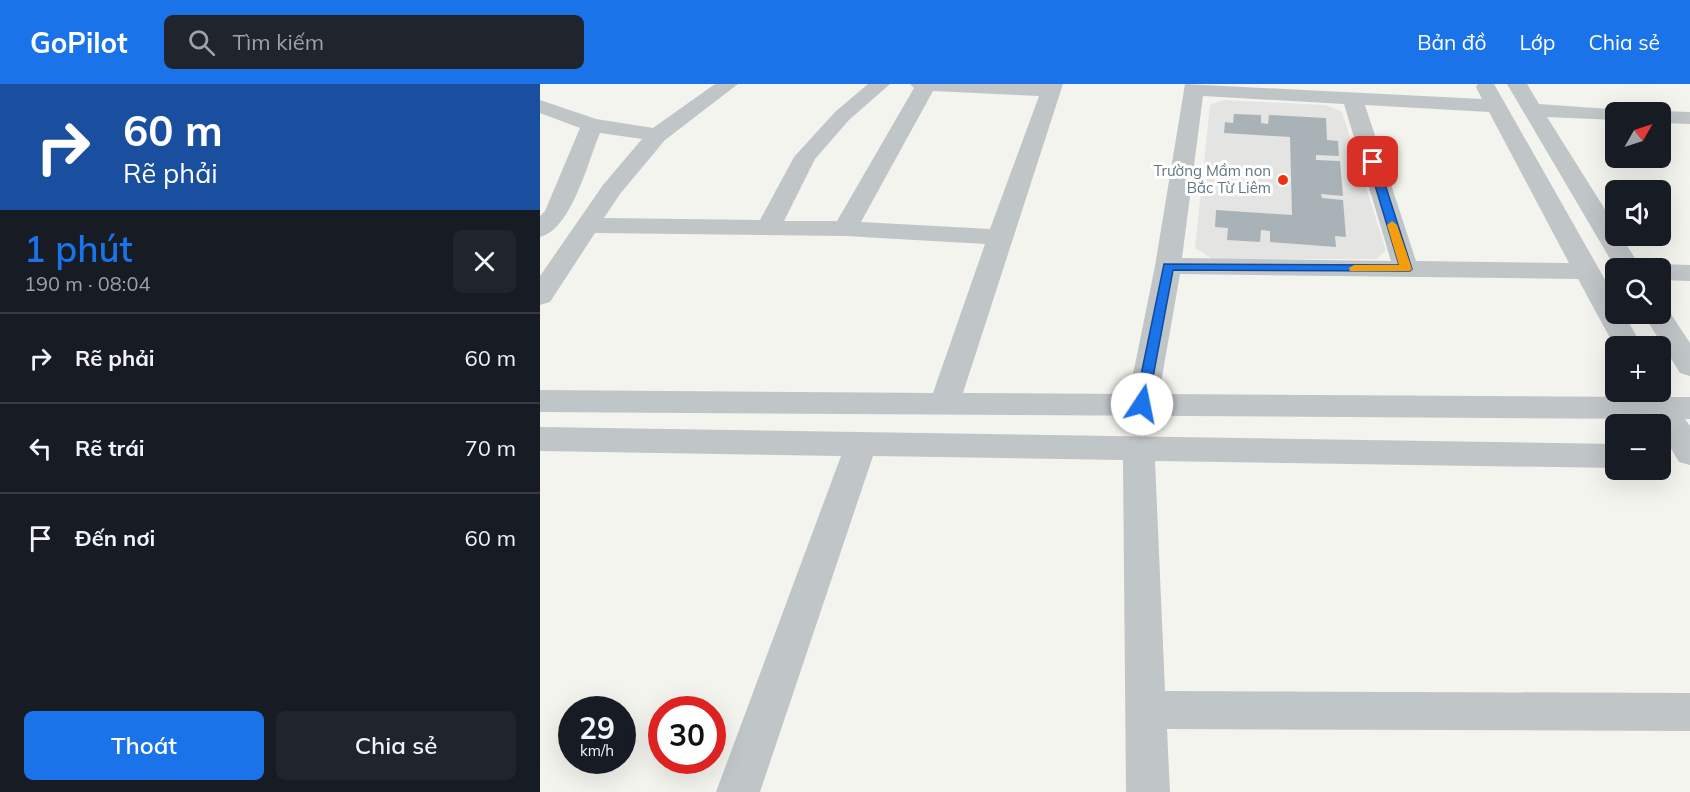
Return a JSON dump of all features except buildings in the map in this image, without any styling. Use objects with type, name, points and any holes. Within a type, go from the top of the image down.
[{"type":"street","points":[[540,296],[611,190],[657,135],[728,84]]},
{"type":"street","points":[[769,227],[805,157],[842,116],[880,84]]},
{"type":"street","points":[[920,84],[1052,88],[945,404]]},
{"type":"street","points":[[1485,84],[1623,336]]},
{"type":"street","points":[[1517,84],[1622,258]]},
{"type":"street","points":[[845,228],[926,85]]},
{"type":"street","points":[[1142,404],[1168,266],[1195,86],[1496,106]]},
{"type":"street","points":[[1353,98],[1406,269]]},
{"type":"street","points":[[540,106],[592,126],[657,135]]},
{"type":"street","points":[[1534,110],[1605,113]]},
{"type":"street","points":[[540,230],[556,214],[551,201],[592,126]]},
{"type":"street","points":[[586,225],[845,228],[1000,237]]},
{"type":"street","points":[[1168,266],[1587,271]]},
{"type":"street","points":[[1671,272],[1690,273]]},
{"type":"street","points":[[1663,324],[1690,366]]},
{"type":"street","points":[[540,401],[945,404],[1668,402],[1690,455],[1671,456]]},
{"type":"street","points":[[540,439],[1605,456]]},
{"type":"street","points":[[738,792],[861,444]]},
{"type":"street","points":[[1139,448],[1148,792]]},
{"type":"street","points":[[1146,710],[1690,712]]},
{"type":"shaded area","name":"Trường Mầm non Bắc Từ Liêm","points":[[1223,100],[1326,105],[1342,112],[1386,250],[1376,259],[1213,259],[1195,248],[1210,105]]},
{"type":"slow traffic","points":[[1354,268],[1406,269],[1392,225]]},
{"type":"place","name":"Trường Mầm non Bắc Từ Liêm","points":[[1283,180]]},
{"type":"route","points":[[1142,404],[1168,266],[1406,269],[1373,162]]}]
